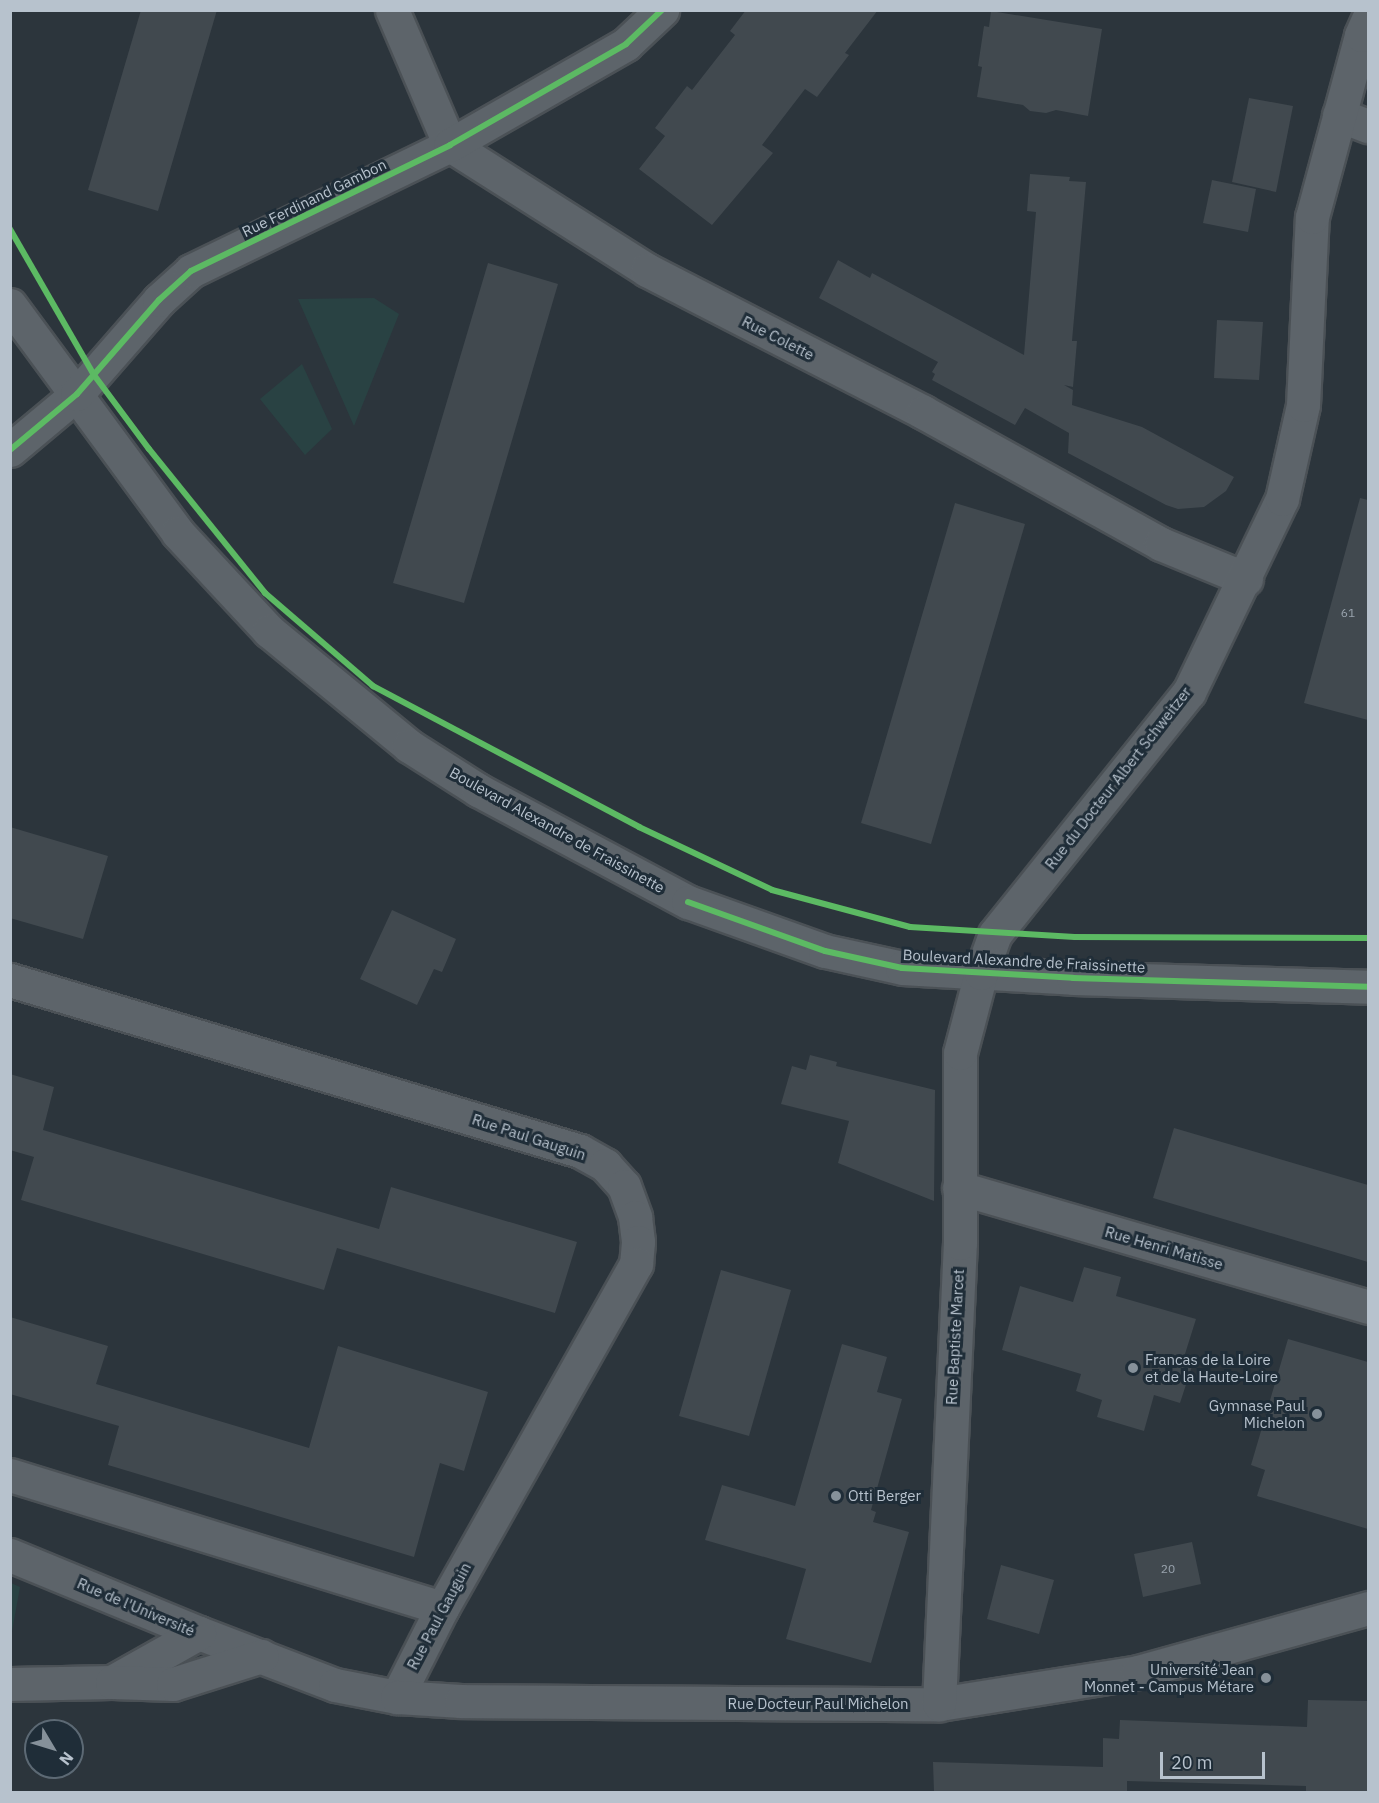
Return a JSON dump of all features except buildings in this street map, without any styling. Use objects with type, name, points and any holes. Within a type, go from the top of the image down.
[{"type":"street","points":[[392,10],[450,145]]},
{"type":"street","name":"Rue Ferdinand Gambon","points":[[10,450],[77,394],[159,300],[191,271],[450,145],[626,44],[662,10]]},
{"type":"street","name":"Rue du Docteur Albert Schweitzer","points":[[981,973],[995,934],[1190,692],[1246,579],[1282,499],[1303,405],[1312,217],[1354,120],[1361,35],[1368,19]]},
{"type":"street","name":"Rue Colette","points":[[450,145],[647,270],[923,412],[1161,544],[1246,579]]},
{"type":"street","name":"Boulevard Alexandre de Fraissinette","points":[[10,305],[178,533],[269,631],[409,746],[468,784],[688,902],[825,951],[902,968],[1073,978],[1368,987]]},
{"type":"street","name":"Rue Baptiste Marcet","points":[[939,1704],[959,1255],[960,1053],[981,973]]},
{"type":"street","name":"Rue Paul Gauguin","points":[[10,980],[580,1151],[605,1165],[624,1186],[635,1217],[638,1242],[636,1264],[442,1608],[397,1697]]},
{"type":"street","name":"Rue Henri Matisse","points":[[959,1188],[1368,1307]]},
{"type":"street","points":[[10,1475],[442,1608]]},
{"type":"street","name":"Rue de l'Université","points":[[10,1556],[199,1633],[262,1656]]},
{"type":"street","name":"Rue Docteur Paul Michelon","points":[[262,1656],[335,1685],[397,1697],[461,1701],[939,1704],[1138,1672],[1368,1608]]},
{"type":"street","points":[[112,1682],[199,1633]]},
{"type":"street","points":[[10,1684],[112,1682],[173,1684],[262,1656]]},
{"type":"green space","points":[[374,298],[399,314],[354,426],[298,299]]},
{"type":"green space","points":[[302,364],[332,429],[305,455],[260,399]]},
{"type":"green space","points":[[11,1583],[20,1587],[11,1637]]},
{"type":"cycle path","points":[[10,450],[77,394],[159,300],[191,271],[450,145],[626,44],[662,10]]},
{"type":"cycle path","points":[[10,229],[94,375],[149,449],[265,593],[373,686],[639,827],[772,890],[910,927],[1075,937],[1368,938]]},
{"type":"cycle path","points":[[688,902],[825,951],[902,968],[1073,978],[1368,987]]},
{"type":"place","name":"Francas de la Loire et de la Haute-Loire","points":[[1133,1368]]},
{"type":"place","name":"Gymnase Paul Michelon","points":[[1317,1414]]},
{"type":"place","name":"Otti Berger","points":[[836,1496]]},
{"type":"place","name":"Université Jean Monnet - Campus Métare","points":[[1266,1678]]}]
